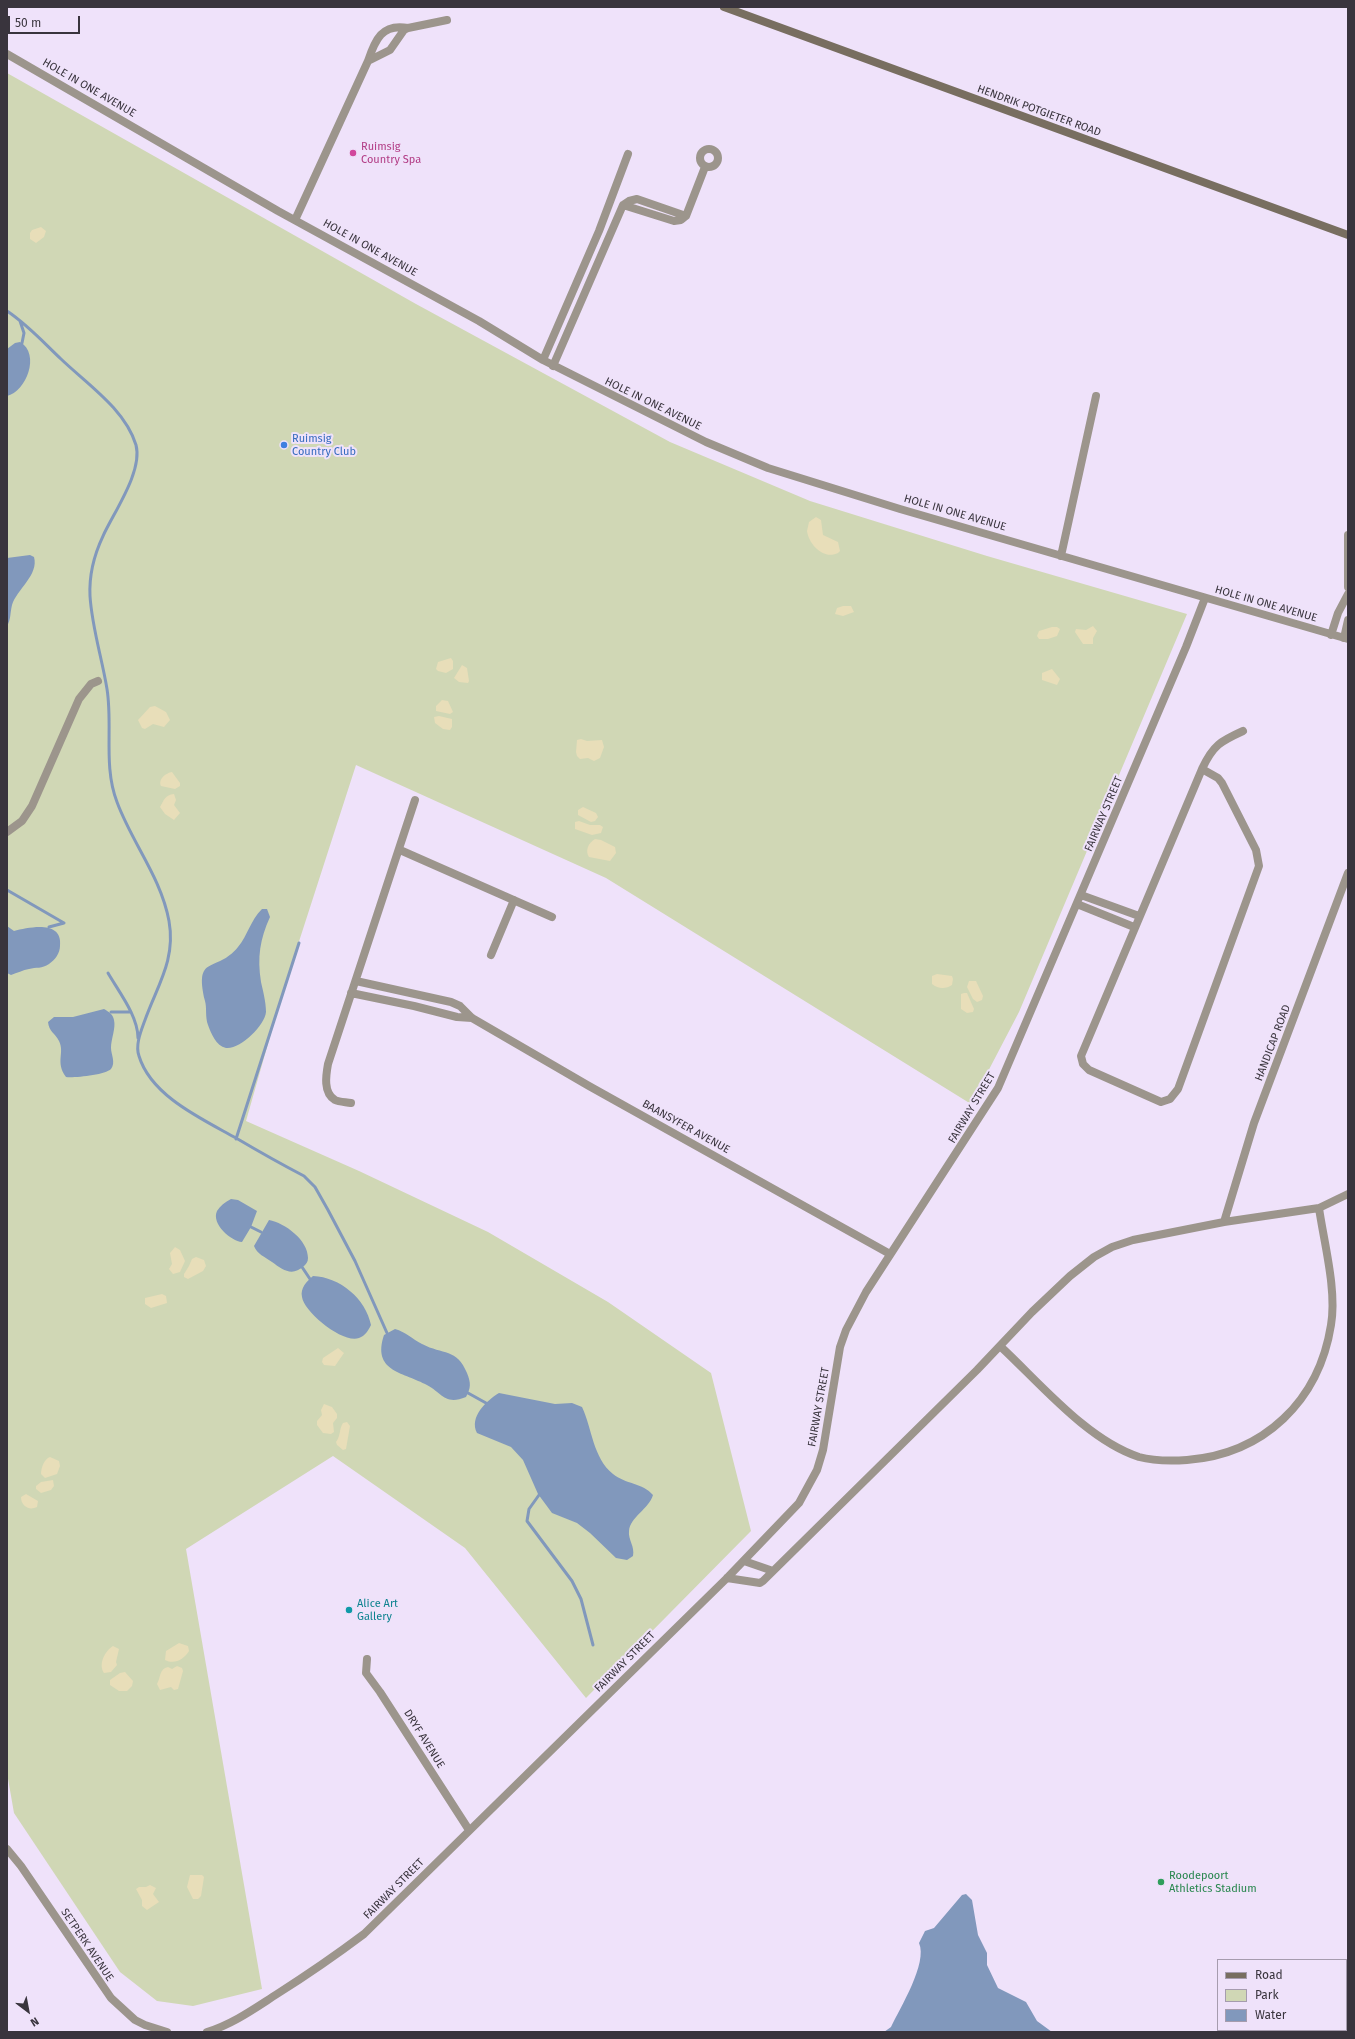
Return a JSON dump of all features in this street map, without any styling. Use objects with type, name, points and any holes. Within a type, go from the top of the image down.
[{"type":"main road","name":"HENDRIK POTGIETER ROAD","points":[[724,7],[1348,235]]},
{"type":"street","points":[[295,220],[374,45],[385,30],[397,26],[408,28],[447,20]]},
{"type":"street","points":[[368,61],[390,50],[404,30],[408,28]]},
{"type":"street","name":"HOLE IN ONE AVENUE","points":[[7,54],[295,220],[479,321],[553,366],[693,436],[768,468],[900,509],[1331,635],[1346,638]]},
{"type":"street","points":[[543,360],[600,231],[628,154]]},
{"type":"street","points":[[553,366],[623,205],[628,201],[636,199],[686,216],[705,167]]},
{"type":"street","points":[[1061,556],[1096,396]]},
{"type":"street","points":[[1348,535],[1348,587]]},
{"type":"street","points":[[1331,635],[1338,613],[1348,594]]},
{"type":"street","name":"FAIRWAY STREET","points":[[207,2032],[231,2023],[253,2010],[358,1938],[727,1578],[799,1503],[818,1470],[828,1426],[840,1346],[846,1330],[866,1292],[998,1088],[1186,647],[1205,598]]},
{"type":"street","points":[[1346,638],[1348,620]]},
{"type":"street","points":[[7,832],[22,821],[32,806],[79,699],[91,684],[98,681]]},
{"type":"street","points":[[1202,769],[1218,778],[1222,783],[1256,850],[1259,866],[1178,1089],[1174,1096],[1161,1102],[1089,1070],[1083,1064],[1081,1056],[1134,927],[1202,769],[1214,747],[1219,742],[1243,731]]},
{"type":"street","points":[[351,1103],[335,1100],[330,1094],[326,1078],[328,1064],[400,850],[415,800]]},
{"type":"street","points":[[400,850],[552,917]]},
{"type":"street","name":"HANDICAP ROAD","points":[[1224,1222],[1254,1123],[1348,873]]},
{"type":"street","points":[[1081,894],[1139,916]]},
{"type":"street","points":[[491,955],[514,900]]},
{"type":"street","points":[[1077,904],[1134,927]]},
{"type":"street","name":"BAANSYFER AVENUE","points":[[356,981],[418,994],[460,1006],[472,1018],[588,1086],[890,1254]]},
{"type":"street","name":"BAANSYFER AVENUE","points":[[351,993],[436,1012],[472,1018]]},
{"type":"street","points":[[414,1006],[418,994]]},
{"type":"street","points":[[727,1578],[760,1583],[1070,1276],[1094,1257],[1112,1247],[1157,1235],[1224,1222],[1319,1208],[1348,1194]]},
{"type":"street","points":[[1000,1346],[1090,1431],[1138,1456],[1164,1460],[1184,1460],[1206,1458],[1238,1449],[1270,1431],[1299,1403],[1311,1385],[1323,1359],[1332,1324],[1333,1300],[1319,1208]]},
{"type":"street","points":[[744,1561],[773,1571]]},
{"type":"street","name":"DRYF AVENUE","points":[[367,1659],[366,1673],[380,1692],[469,1830]]},
{"type":"street","name":"SETPERK AVENUE","points":[[7,1849],[21,1866],[111,1998],[135,2020],[167,2032]]},
{"type":"green space","name":"Ruimsig Country Club","points":[[7,73],[416,304],[670,442],[810,501],[987,556],[1187,614],[1019,1012],[971,1104],[606,878],[356,765],[283,991],[246,1121],[359,1171],[488,1232],[608,1302],[711,1373],[751,1531],[586,1698],[465,1548],[333,1456],[186,1549],[262,1989],[193,2006],[157,2001],[120,1972],[14,1813],[7,1773]]},
{"type":"sand","points":[[41,227],[46,231],[44,237],[36,243],[30,239],[30,233],[32,230]]},
{"type":"sand","points":[[816,517],[821,520],[823,535],[838,542],[840,551],[838,553],[833,555],[823,553],[814,546],[808,536],[807,531],[809,522]]},
{"type":"sand","points":[[851,606],[854,612],[843,616],[835,614],[837,608]]},
{"type":"sand","points":[[1093,626],[1097,631],[1093,638],[1093,644],[1083,644],[1075,632],[1076,629],[1086,630]]},
{"type":"sand","points":[[1057,627],[1060,629],[1057,636],[1048,639],[1039,639],[1037,636],[1039,631]]},
{"type":"sand","points":[[451,658],[453,661],[453,669],[446,673],[436,669],[438,662]]},
{"type":"sand","points":[[462,665],[467,668],[468,683],[459,682],[454,678]]},
{"type":"sand","points":[[1052,669],[1060,679],[1057,685],[1042,680],[1042,673]]},
{"type":"sand","points":[[442,700],[448,701],[453,712],[450,714],[436,711],[436,706]]},
{"type":"sand","points":[[155,706],[166,712],[170,720],[164,727],[153,724],[145,729],[142,728],[138,720],[150,707]]},
{"type":"sand","points":[[439,716],[452,719],[452,727],[450,730],[443,729],[435,723],[434,717]]},
{"type":"sand","points":[[581,739],[587,741],[602,740],[604,747],[600,758],[594,761],[588,758],[580,759],[577,756],[577,740]]},
{"type":"sand","points":[[172,772],[180,783],[180,786],[175,789],[161,786],[160,783],[163,777]]},
{"type":"sand","points":[[174,794],[176,800],[174,805],[180,813],[174,820],[165,814],[160,807],[167,797]]},
{"type":"sand","points":[[583,807],[596,813],[598,817],[595,821],[591,822],[578,815],[578,810]]},
{"type":"sand","points":[[579,821],[590,825],[600,825],[603,827],[601,833],[592,835],[575,829],[575,822]]},
{"type":"sand","points":[[595,839],[601,840],[615,847],[616,853],[610,861],[589,857],[587,852],[588,847]]},
{"type":"sand","points":[[937,974],[952,976],[952,985],[942,988],[932,984],[932,976]]},
{"type":"sand","points":[[969,981],[976,981],[983,996],[982,1000],[977,1002],[973,999],[967,987]]},
{"type":"sand","points":[[967,993],[974,1009],[973,1012],[967,1013],[961,1009],[961,994]]},
{"type":"sand","points":[[175,1247],[180,1250],[185,1261],[180,1272],[173,1274],[169,1269],[172,1264],[170,1253]]},
{"type":"sand","points":[[196,1257],[204,1260],[206,1266],[203,1271],[188,1279],[184,1277],[184,1274],[192,1259]]},
{"type":"sand","points":[[162,1294],[166,1296],[167,1303],[151,1308],[145,1304],[145,1298]]},
{"type":"sand","points":[[338,1348],[344,1353],[335,1366],[324,1365],[322,1362],[323,1358]]},
{"type":"sand","points":[[324,1404],[332,1407],[337,1414],[337,1418],[333,1423],[334,1432],[331,1434],[323,1433],[317,1425],[317,1421],[322,1415],[321,1410]]},
{"type":"sand","points":[[347,1422],[350,1426],[346,1449],[343,1450],[337,1445],[336,1442],[343,1423]]},
{"type":"sand","points":[[50,1457],[59,1461],[60,1466],[57,1474],[45,1478],[41,1474],[43,1464]]},
{"type":"sand","points":[[53,1480],[54,1486],[51,1490],[41,1493],[36,1489],[36,1486],[41,1482]]},
{"type":"sand","points":[[26,1494],[38,1501],[37,1507],[28,1508],[22,1503],[21,1497]]},
{"type":"sand","points":[[179,1643],[188,1646],[189,1651],[187,1654],[182,1659],[176,1661],[172,1662],[165,1660],[166,1651]]},
{"type":"sand","points":[[113,1646],[119,1649],[116,1662],[117,1665],[111,1672],[104,1673],[102,1669],[103,1658],[107,1651]]},
{"type":"sand","points":[[177,1666],[182,1668],[183,1671],[178,1689],[174,1690],[171,1687],[160,1690],[157,1684],[162,1671],[168,1667],[172,1669]]},
{"type":"sand","points":[[125,1672],[133,1681],[132,1686],[127,1691],[119,1691],[110,1685],[110,1680],[120,1673]]},
{"type":"sand","points":[[190,1875],[202,1875],[204,1877],[201,1896],[198,1899],[193,1899],[187,1887]]},
{"type":"sand","points":[[150,1885],[156,1888],[153,1894],[159,1902],[147,1910],[142,1906],[142,1900],[136,1889]]},
{"type":"water","points":[[20,342],[30,355],[28,372],[20,388],[7,396],[7,349],[15,343]]},
{"type":"water","points":[[30,555],[34,557],[35,564],[31,576],[12,605],[7,626],[7,558]]},
{"type":"water","points":[[262,909],[267,909],[270,917],[264,933],[259,956],[261,982],[265,1000],[265,1017],[257,1030],[245,1041],[232,1048],[222,1047],[212,1035],[208,1025],[206,1004],[202,986],[202,976],[209,966],[230,955],[238,947]]},
{"type":"water","points":[[7,926],[14,931],[44,927],[56,932],[60,938],[60,949],[57,956],[44,967],[27,969],[11,975],[7,973]]},
{"type":"water","points":[[104,1009],[112,1015],[114,1020],[111,1048],[113,1061],[111,1069],[103,1073],[66,1077],[61,1067],[61,1045],[51,1030],[48,1022],[54,1017],[73,1017]]},
{"type":"water","points":[[231,1199],[238,1200],[257,1211],[251,1227],[242,1242],[233,1239],[223,1231],[217,1221],[217,1211],[223,1204]]},
{"type":"water","points":[[269,1220],[282,1225],[294,1233],[304,1245],[307,1251],[308,1259],[300,1269],[292,1272],[284,1270],[255,1249],[254,1246]]},
{"type":"water","points":[[313,1276],[333,1280],[342,1285],[358,1298],[368,1315],[371,1325],[365,1335],[352,1339],[334,1332],[310,1311],[304,1303],[302,1291],[304,1285]]},
{"type":"water","points":[[395,1329],[422,1344],[449,1353],[459,1359],[467,1373],[470,1385],[466,1397],[453,1400],[448,1399],[431,1387],[391,1368],[382,1356],[381,1347],[384,1335]]},
{"type":"water","points":[[499,1393],[555,1404],[572,1403],[582,1407],[597,1451],[606,1467],[613,1474],[623,1480],[644,1488],[653,1495],[648,1505],[636,1517],[630,1526],[629,1537],[633,1549],[633,1556],[627,1560],[616,1558],[590,1533],[577,1523],[552,1513],[538,1494],[523,1460],[511,1447],[477,1433],[475,1421],[477,1415],[489,1400]]},
{"type":"water","points":[[966,1894],[972,1900],[978,1935],[987,1953],[987,1965],[998,1988],[1026,2002],[1037,2021],[1052,2032],[884,2032],[891,2027],[912,1985],[920,1962],[921,1952],[919,1943],[925,1931],[934,1928],[962,1895]]},
{"type":"waterway","points":[[7,311],[29,328],[104,398],[123,420],[131,432],[136,445],[137,455],[132,479],[100,543],[95,558],[90,581],[90,596],[93,620],[109,703],[109,760],[113,788],[123,817],[160,890],[169,921],[170,948],[168,960],[140,1033],[138,1043],[139,1056],[145,1070],[154,1083],[179,1105],[208,1123],[304,1176],[315,1187],[355,1261],[387,1333]]},
{"type":"waterway","points":[[20,321],[24,333],[22,343]]},
{"type":"waterway","points":[[7,890],[64,923]]},
{"type":"waterway","points":[[49,927],[64,923]]},
{"type":"waterway","points":[[236,1139],[299,943]]},
{"type":"waterway","points":[[108,973],[135,1021],[138,1038]]},
{"type":"waterway","points":[[111,1012],[130,1012]]},
{"type":"waterway","points":[[251,1227],[261,1232]]},
{"type":"waterway","points":[[302,1267],[310,1279]]},
{"type":"waterway","points":[[468,1393],[486,1403]]},
{"type":"waterway","points":[[539,1495],[529,1509],[527,1521],[572,1581],[581,1599],[593,1645]]},
{"type":"place","name":"Ruimsig Country Spa","points":[[353,153]]},
{"type":"place","name":"Ruimsig Country Club","points":[[284,445]]},
{"type":"place","name":"Alice Art Gallery","points":[[349,1610]]},
{"type":"place","name":"Roodepoort Athletics Stadium","points":[[1161,1882]]}]
